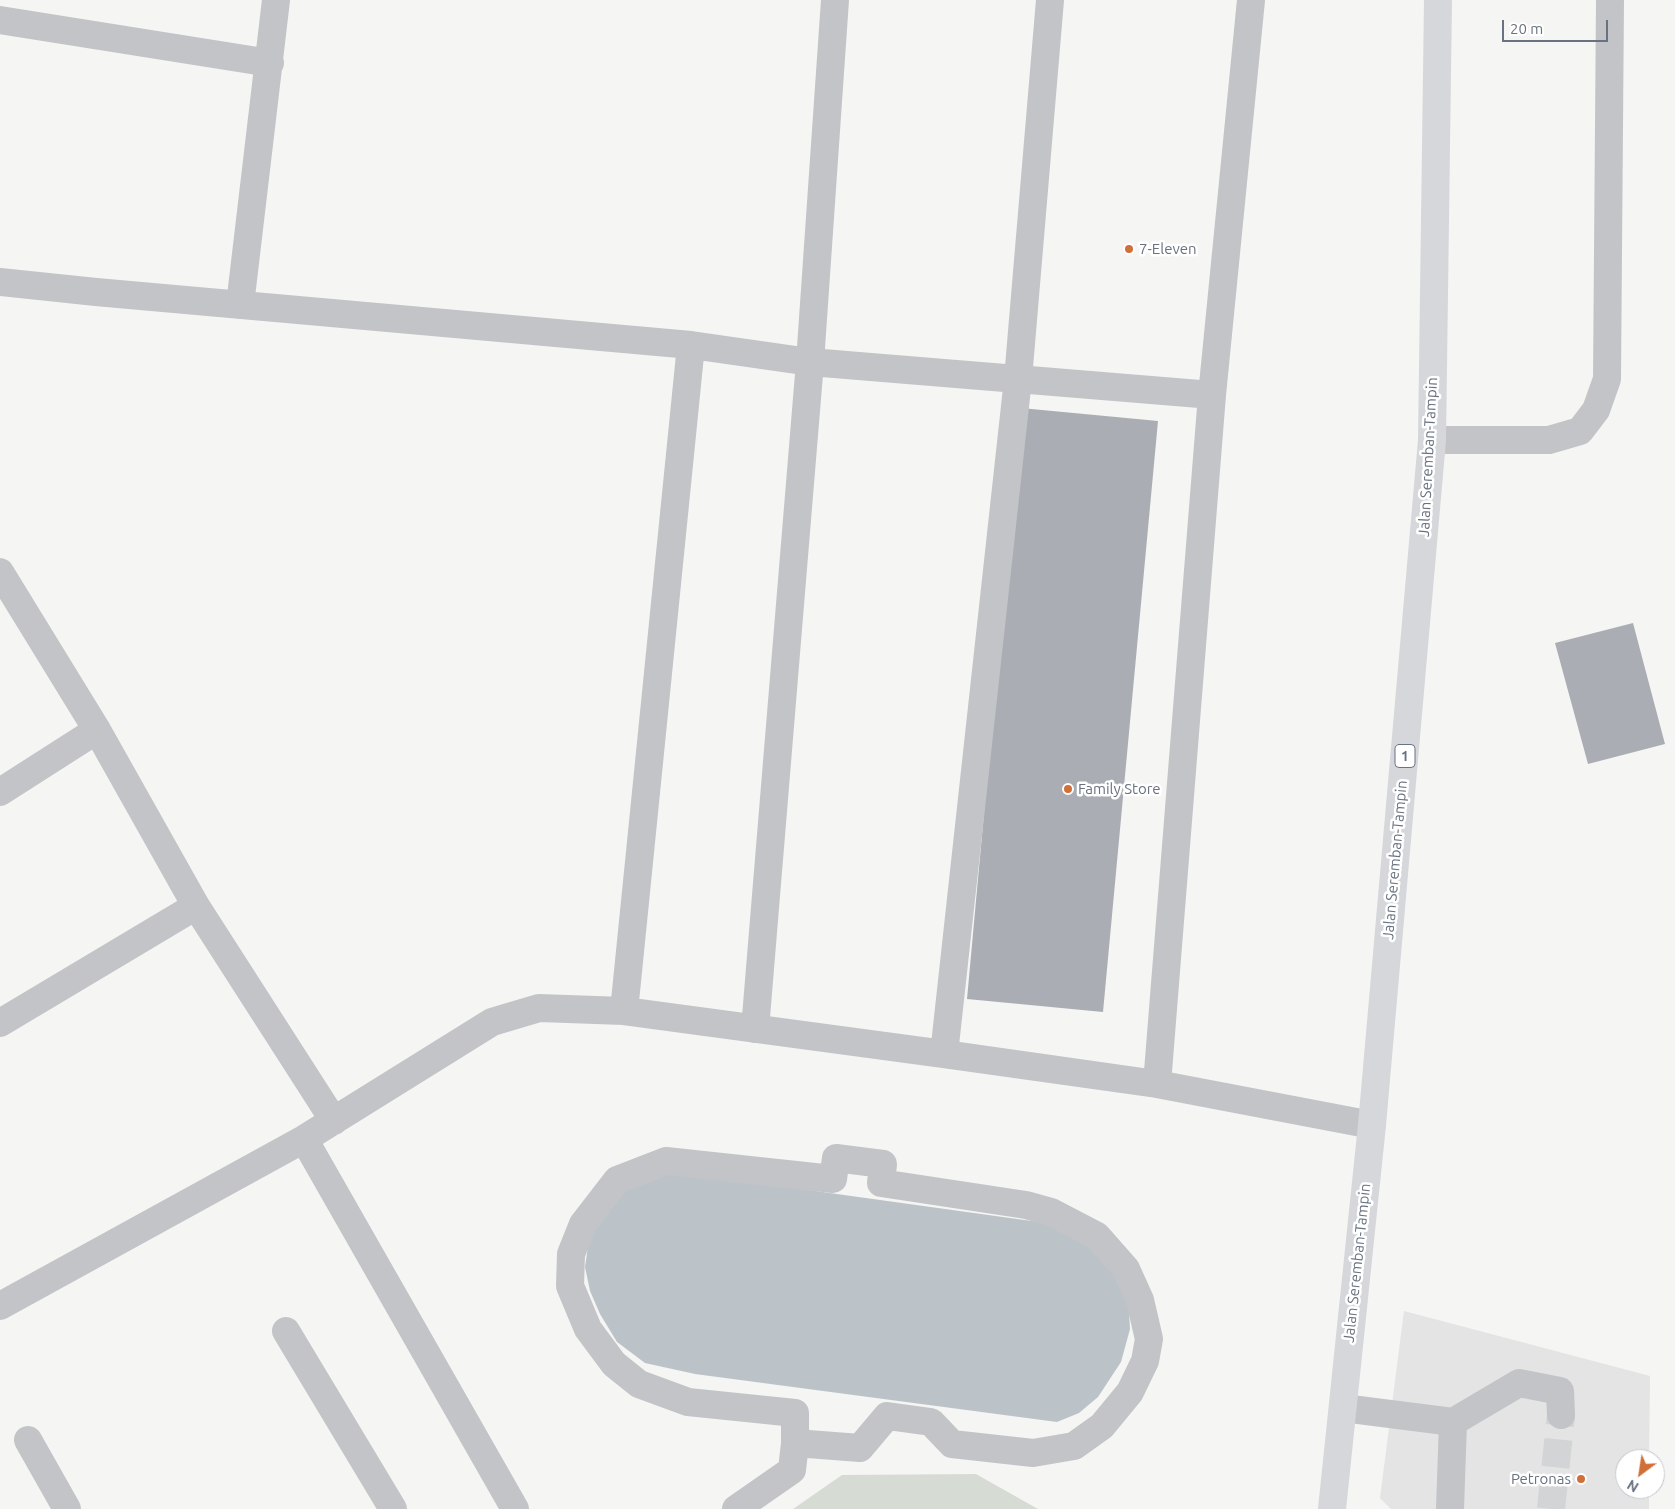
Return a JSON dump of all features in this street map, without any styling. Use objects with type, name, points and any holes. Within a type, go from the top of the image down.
[{"type":"highway","name":"Jalan Seremban-Tampin","points":[[1332,1509],[1372,1125],[1432,440],[1438,0]]},
{"type":"street","points":[[240,305],[276,0]]},
{"type":"street","points":[[755,1029],[810,362],[836,0]]},
{"type":"street","points":[[944,1054],[1018,379],[1050,0]]},
{"type":"street","points":[[1157,1084],[1212,395],[1251,0]]},
{"type":"street","points":[[1432,440],[1549,440],[1580,431],[1596,410],[1607,379],[1610,0]]},
{"type":"street","points":[[0,20],[270,63]]},
{"type":"street","points":[[0,282],[691,345],[810,362],[1212,395]]},
{"type":"street","points":[[624,1011],[691,345]]},
{"type":"street","points":[[0,572],[10,607],[97,730],[196,906],[334,1121]]},
{"type":"street","points":[[0,792],[97,730]]},
{"type":"street","points":[[0,1023],[196,906]]},
{"type":"street","points":[[0,1306],[304,1139],[492,1022],[539,1008],[624,1011],[944,1054],[1157,1084],[1372,1125]]},
{"type":"street","points":[[304,1139],[515,1509]]},
{"type":"street","points":[[736,1509],[792,1470],[795,1444],[795,1413],[688,1402],[639,1384],[614,1364],[588,1329],[570,1286],[571,1254],[583,1224],[617,1180],[666,1161],[833,1179],[836,1158],[883,1164],[881,1183],[1012,1202],[1051,1212],[1097,1236],[1126,1269],[1140,1300],[1149,1339],[1145,1361],[1130,1392],[1108,1420],[1074,1446],[1033,1453],[952,1444],[931,1422],[887,1416],[860,1448],[795,1444]]},
{"type":"street","points":[[286,1330],[393,1509]]},
{"type":"street","points":[[1343,1408],[1453,1422],[1519,1383],[1560,1391],[1561,1415]]},
{"type":"street","points":[[1450,1509],[1453,1422]]},
{"type":"street","points":[[28,1440],[67,1509]]},
{"type":"shaded area","points":[[671,1171],[1046,1223],[1080,1234],[1128,1293],[1130,1329],[1121,1362],[1098,1397],[1079,1413],[1057,1422],[695,1374],[645,1363],[617,1342],[600,1314],[590,1291],[585,1267],[589,1240],[604,1211],[631,1183]]},
{"type":"shaded area","points":[[1404,1311],[1650,1376],[1649,1449],[1615,1449],[1615,1499],[1649,1499],[1649,1509],[1391,1509],[1380,1498]]},
{"type":"shaded area","points":[[976,1474],[1038,1509],[793,1509],[842,1475]]},
{"type":"building","points":[[1021,408],[1158,421],[1103,1012],[967,999]]},
{"type":"building","points":[[1633,623],[1665,744],[1588,764],[1555,643]]},
{"type":"tunnel","points":[[1551,1509],[1561,1415]]},
{"type":"place","name":"7-Eleven","points":[[1129,249]]},
{"type":"place","name":"Family Store","points":[[1068,789]]},
{"type":"place","name":"Petronas","points":[[1581,1479]]}]
